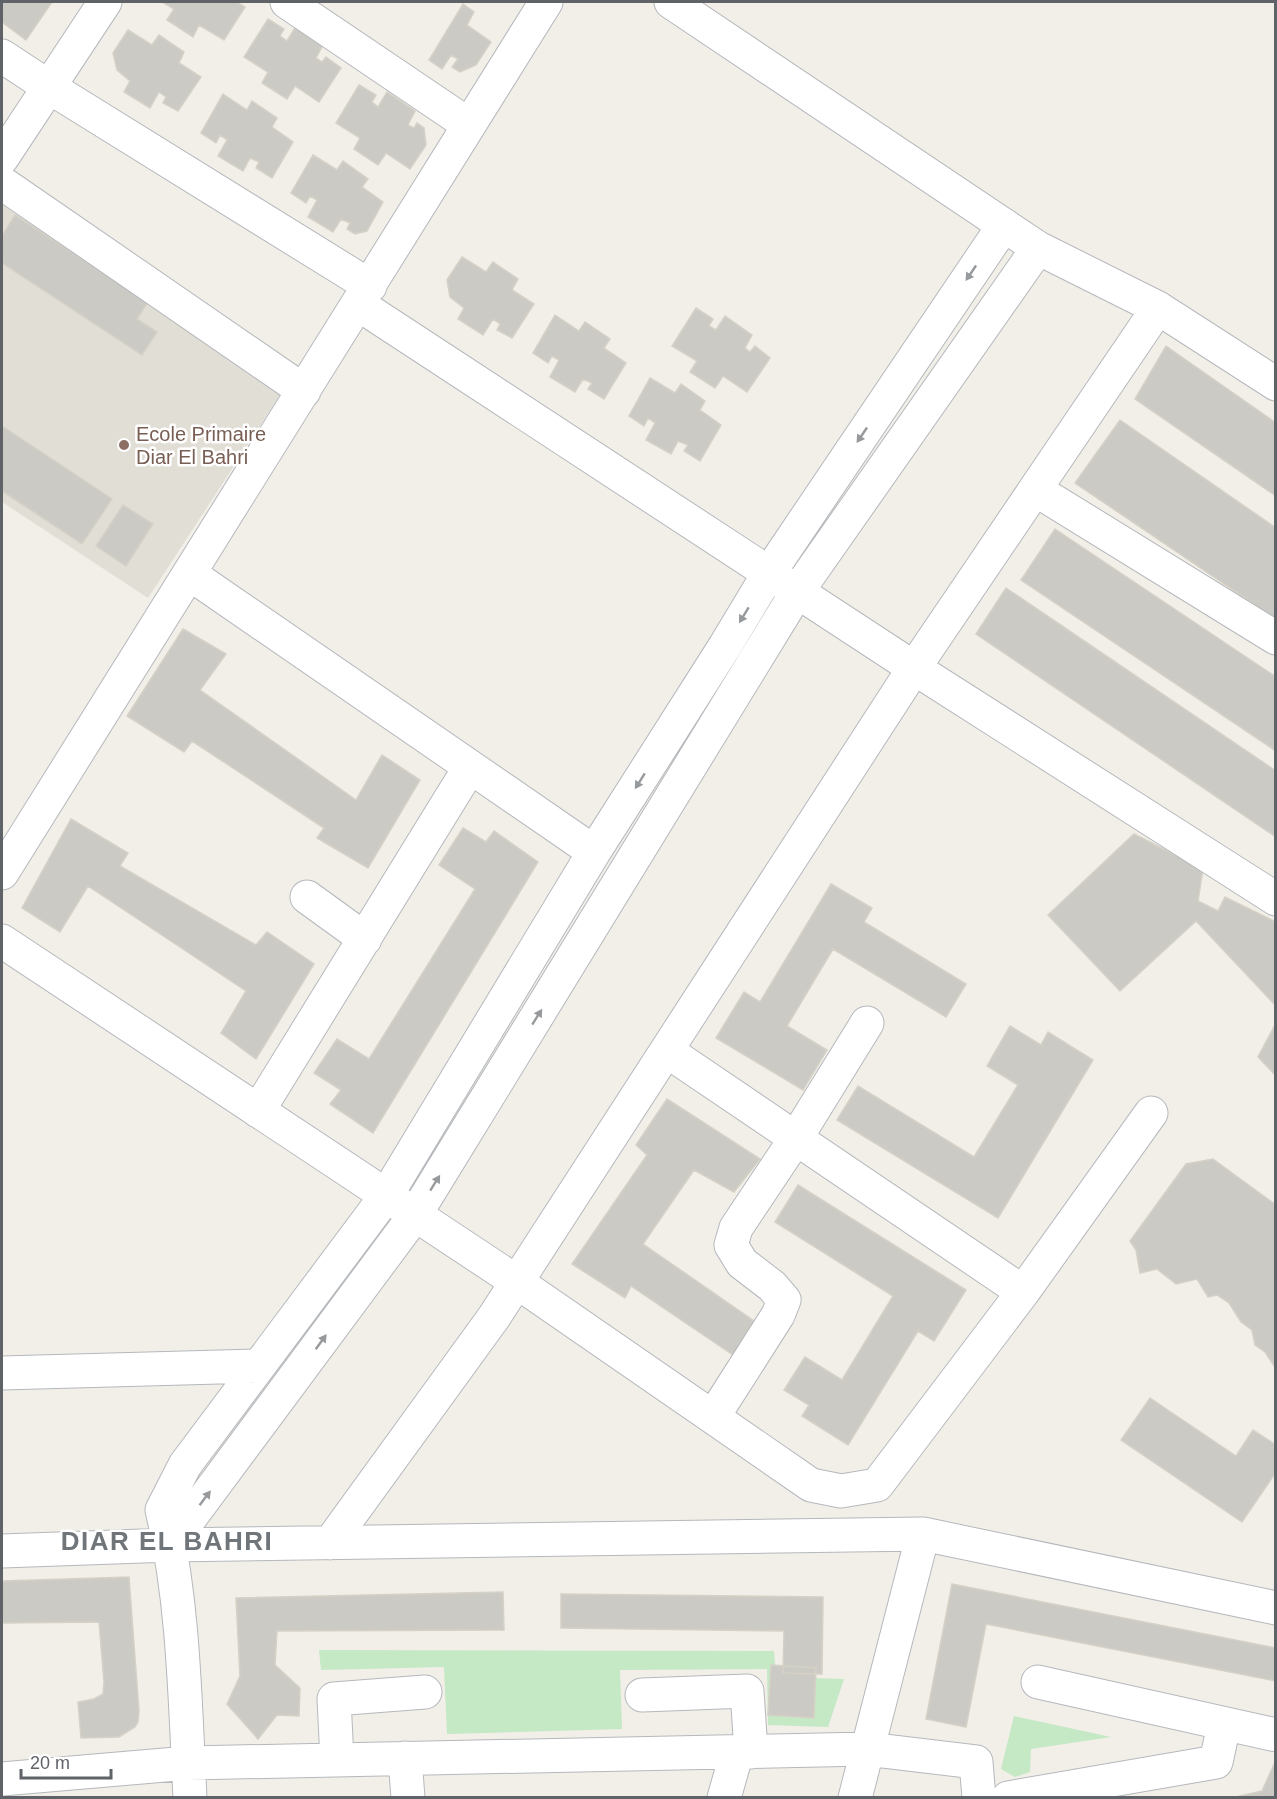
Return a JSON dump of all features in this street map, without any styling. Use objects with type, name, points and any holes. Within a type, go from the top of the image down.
[{"type":"street","points":[[2,158],[105,2]]},
{"type":"street","points":[[287,2],[470,125]]},
{"type":"street","points":[[2,873],[546,2]]},
{"type":"street","points":[[670,2],[1038,248],[1158,308],[1275,384]]},
{"type":"street","points":[[2,56],[364,295],[797,592],[1275,899]]},
{"type":"street","points":[[2,183],[304,391]]},
{"type":"street","points":[[190,1797],[179,1622],[170,1545],[162,1510],[185,1464],[386,1196],[594,852],[769,573],[1004,225]]},
{"type":"street","points":[[170,1545],[415,1215],[797,592],[1038,248]]},
{"type":"street","points":[[330,1543],[494,1317],[914,668],[1158,308]]},
{"type":"street","points":[[1036,490],[1275,638]]},
{"type":"street","points":[[190,574],[594,852]]},
{"type":"street","points":[[258,1111],[470,767]]},
{"type":"street","points":[[307,898],[365,939]]},
{"type":"street","points":[[2,941],[517,1282],[811,1485],[841,1491],[877,1485],[1023,1292],[1151,1113]]},
{"type":"street","points":[[713,1417],[778,1316],[784,1300],[772,1286],[742,1263],[732,1245],[736,1228],[796,1138],[867,1023]]},
{"type":"street","points":[[667,1051],[1023,1292]]},
{"type":"street","points":[[2,1373],[258,1366]]},
{"type":"street","points":[[2,1551],[170,1545],[923,1534],[1275,1608]]},
{"type":"street","points":[[855,1797],[923,1534]]},
{"type":"street","points":[[1038,1682],[1275,1735]]},
{"type":"street","points":[[642,1695],[747,1691],[744,1752],[724,1797]]},
{"type":"street","points":[[337,1760],[333,1699],[425,1692]]},
{"type":"street","points":[[1008,1797],[1216,1762],[1224,1725]]},
{"type":"street","points":[[2,1779],[188,1763],[867,1749],[976,1762],[979,1797]]},
{"type":"street","points":[[405,1758],[408,1797]]},
{"type":"shaded area","name":"Ecole Primaire Diar El Bahri","points":[[2,203],[284,389],[148,598],[2,502]]},
{"type":"green space","points":[[319,1650],[774,1651],[776,1677],[844,1679],[828,1727],[768,1725],[767,1669],[620,1670],[622,1729],[447,1734],[444,1667],[321,1670]]},
{"type":"green space","points":[[1014,1716],[1111,1737],[1031,1749],[1030,1772],[1015,1777],[1001,1769]]},
{"type":"building","points":[[2,2],[52,2],[26,40],[2,22]]},
{"type":"building","points":[[162,2],[237,2],[245,7],[224,40],[199,25],[193,37],[167,20],[174,9]]},
{"type":"building","points":[[463,4],[474,12],[467,25],[491,42],[476,65],[460,72],[452,67],[458,59],[451,55],[442,69],[429,60]]},
{"type":"building","points":[[268,19],[284,29],[280,36],[287,41],[296,26],[323,45],[316,58],[322,62],[326,57],[341,68],[319,102],[295,86],[287,99],[262,83],[268,72],[244,57]]},
{"type":"building","points":[[128,30],[152,45],[159,35],[184,52],[179,63],[201,77],[178,111],[163,103],[166,97],[159,92],[150,108],[124,92],[130,81],[117,70],[113,53]]},
{"type":"building","points":[[359,85],[376,95],[372,102],[378,107],[387,92],[415,111],[408,125],[414,128],[417,123],[424,128],[426,145],[410,169],[386,153],[378,165],[354,149],[360,138],[336,123]]},
{"type":"building","points":[[223,94],[247,110],[252,101],[277,118],[272,127],[293,142],[272,178],[256,168],[259,162],[250,158],[243,171],[218,156],[227,140],[220,135],[216,143],[201,133]]},
{"type":"building","points":[[313,155],[337,170],[343,161],[368,179],[362,187],[383,202],[367,231],[355,234],[347,229],[350,223],[341,219],[333,232],[308,217],[317,200],[310,196],[306,203],[291,193]]},
{"type":"building","points":[[15,215],[148,302],[137,319],[157,332],[142,355],[2,263],[2,236]]},
{"type":"building","points":[[462,257],[486,272],[493,262],[518,279],[512,290],[534,304],[512,338],[497,330],[500,324],[493,319],[483,335],[458,319],[464,308],[450,297],[447,280]]},
{"type":"building","points":[[696,308],[713,319],[709,326],[716,330],[725,316],[752,335],[745,348],[750,352],[755,346],[770,358],[747,392],[723,376],[715,388],[690,372],[697,361],[672,346]]},
{"type":"building","points":[[555,315],[579,331],[585,322],[610,339],[604,348],[626,363],[604,399],[588,389],[592,383],[583,379],[575,392],[550,377],[559,360],[552,356],[548,363],[533,353]]},
{"type":"building","points":[[1166,346],[1276,423],[1276,496],[1135,399]]},
{"type":"building","points":[[650,378],[675,393],[681,384],[705,401],[700,410],[721,425],[700,461],[684,451],[688,445],[678,441],[671,454],[646,440],[655,423],[648,418],[644,426],[629,416]]},
{"type":"building","points":[[1120,420],[1276,528],[1276,619],[1075,483]]},
{"type":"building","points":[[2,426],[112,499],[82,544],[2,491]]},
{"type":"building","points":[[123,505],[153,524],[126,566],[96,546]]},
{"type":"building","points":[[1055,529],[1276,677],[1276,751],[1021,580]]},
{"type":"building","points":[[1006,588],[1276,771],[1276,837],[976,634]]},
{"type":"building","points":[[183,629],[226,654],[200,690],[356,800],[382,755],[420,780],[368,868],[317,838],[324,828],[192,741],[184,752],[127,716]]},
{"type":"building","points":[[71,819],[128,853],[120,866],[256,945],[267,932],[314,964],[256,1059],[221,1033],[246,991],[88,886],[60,932],[22,908]]},
{"type":"building","points":[[463,828],[486,842],[494,831],[538,862],[373,1133],[330,1104],[341,1090],[314,1073],[337,1039],[369,1059],[475,889],[439,865]]},
{"type":"building","points":[[1134,834],[1203,869],[1198,901],[1218,911],[1225,897],[1276,922],[1276,1006],[1196,921],[1120,991],[1048,915]]},
{"type":"building","points":[[831,884],[872,908],[864,922],[966,984],[946,1017],[833,949],[787,1026],[827,1050],[803,1090],[716,1038],[744,992],[760,1002]]},
{"type":"building","points":[[1276,1023],[1276,1076],[1258,1057]]},
{"type":"building","points":[[1010,1026],[1041,1045],[1048,1032],[1093,1060],[998,1218],[837,1120],[858,1086],[974,1157],[1018,1085],[987,1066]]},
{"type":"building","points":[[667,1099],[760,1159],[734,1192],[694,1170],[643,1244],[754,1321],[733,1355],[631,1286],[625,1298],[572,1264],[647,1155],[636,1145]]},
{"type":"building","points":[[1213,1159],[1276,1205],[1276,1369],[1265,1352],[1255,1345],[1252,1330],[1241,1322],[1229,1303],[1217,1295],[1208,1297],[1197,1279],[1176,1284],[1157,1269],[1140,1273],[1136,1250],[1130,1241],[1186,1164]]},
{"type":"building","points":[[798,1185],[966,1290],[934,1341],[918,1331],[848,1445],[802,1416],[809,1405],[784,1390],[805,1357],[842,1380],[893,1296],[775,1222]]},
{"type":"building","points":[[1150,1398],[1236,1456],[1253,1430],[1276,1445],[1276,1472],[1242,1522],[1121,1440]]},
{"type":"building","points":[[129,1577],[138,1722],[135,1727],[119,1737],[81,1738],[78,1702],[94,1699],[103,1694],[99,1622],[2,1623],[2,1581]]},
{"type":"building","points":[[952,1584],[1276,1648],[1276,1681],[986,1624],[966,1727],[926,1719]]},
{"type":"building","points":[[503,1592],[504,1630],[277,1631],[275,1665],[300,1688],[299,1716],[277,1715],[258,1739],[227,1704],[240,1676],[236,1598]]},
{"type":"building","points":[[561,1594],[823,1597],[822,1674],[783,1673],[784,1631],[561,1628]]},
{"type":"building","points":[[771,1665],[816,1668],[814,1718],[768,1715]]},
{"type":"building","points":[[1276,1760],[1276,1798],[1231,1798],[1262,1791]]},
{"type":"place","name":"Ecole Primaire Diar El Bahri","points":[[124,445]]},
{"type":"district","name":"DIAR EL BAHRI","points":[[167,1541]]}]
